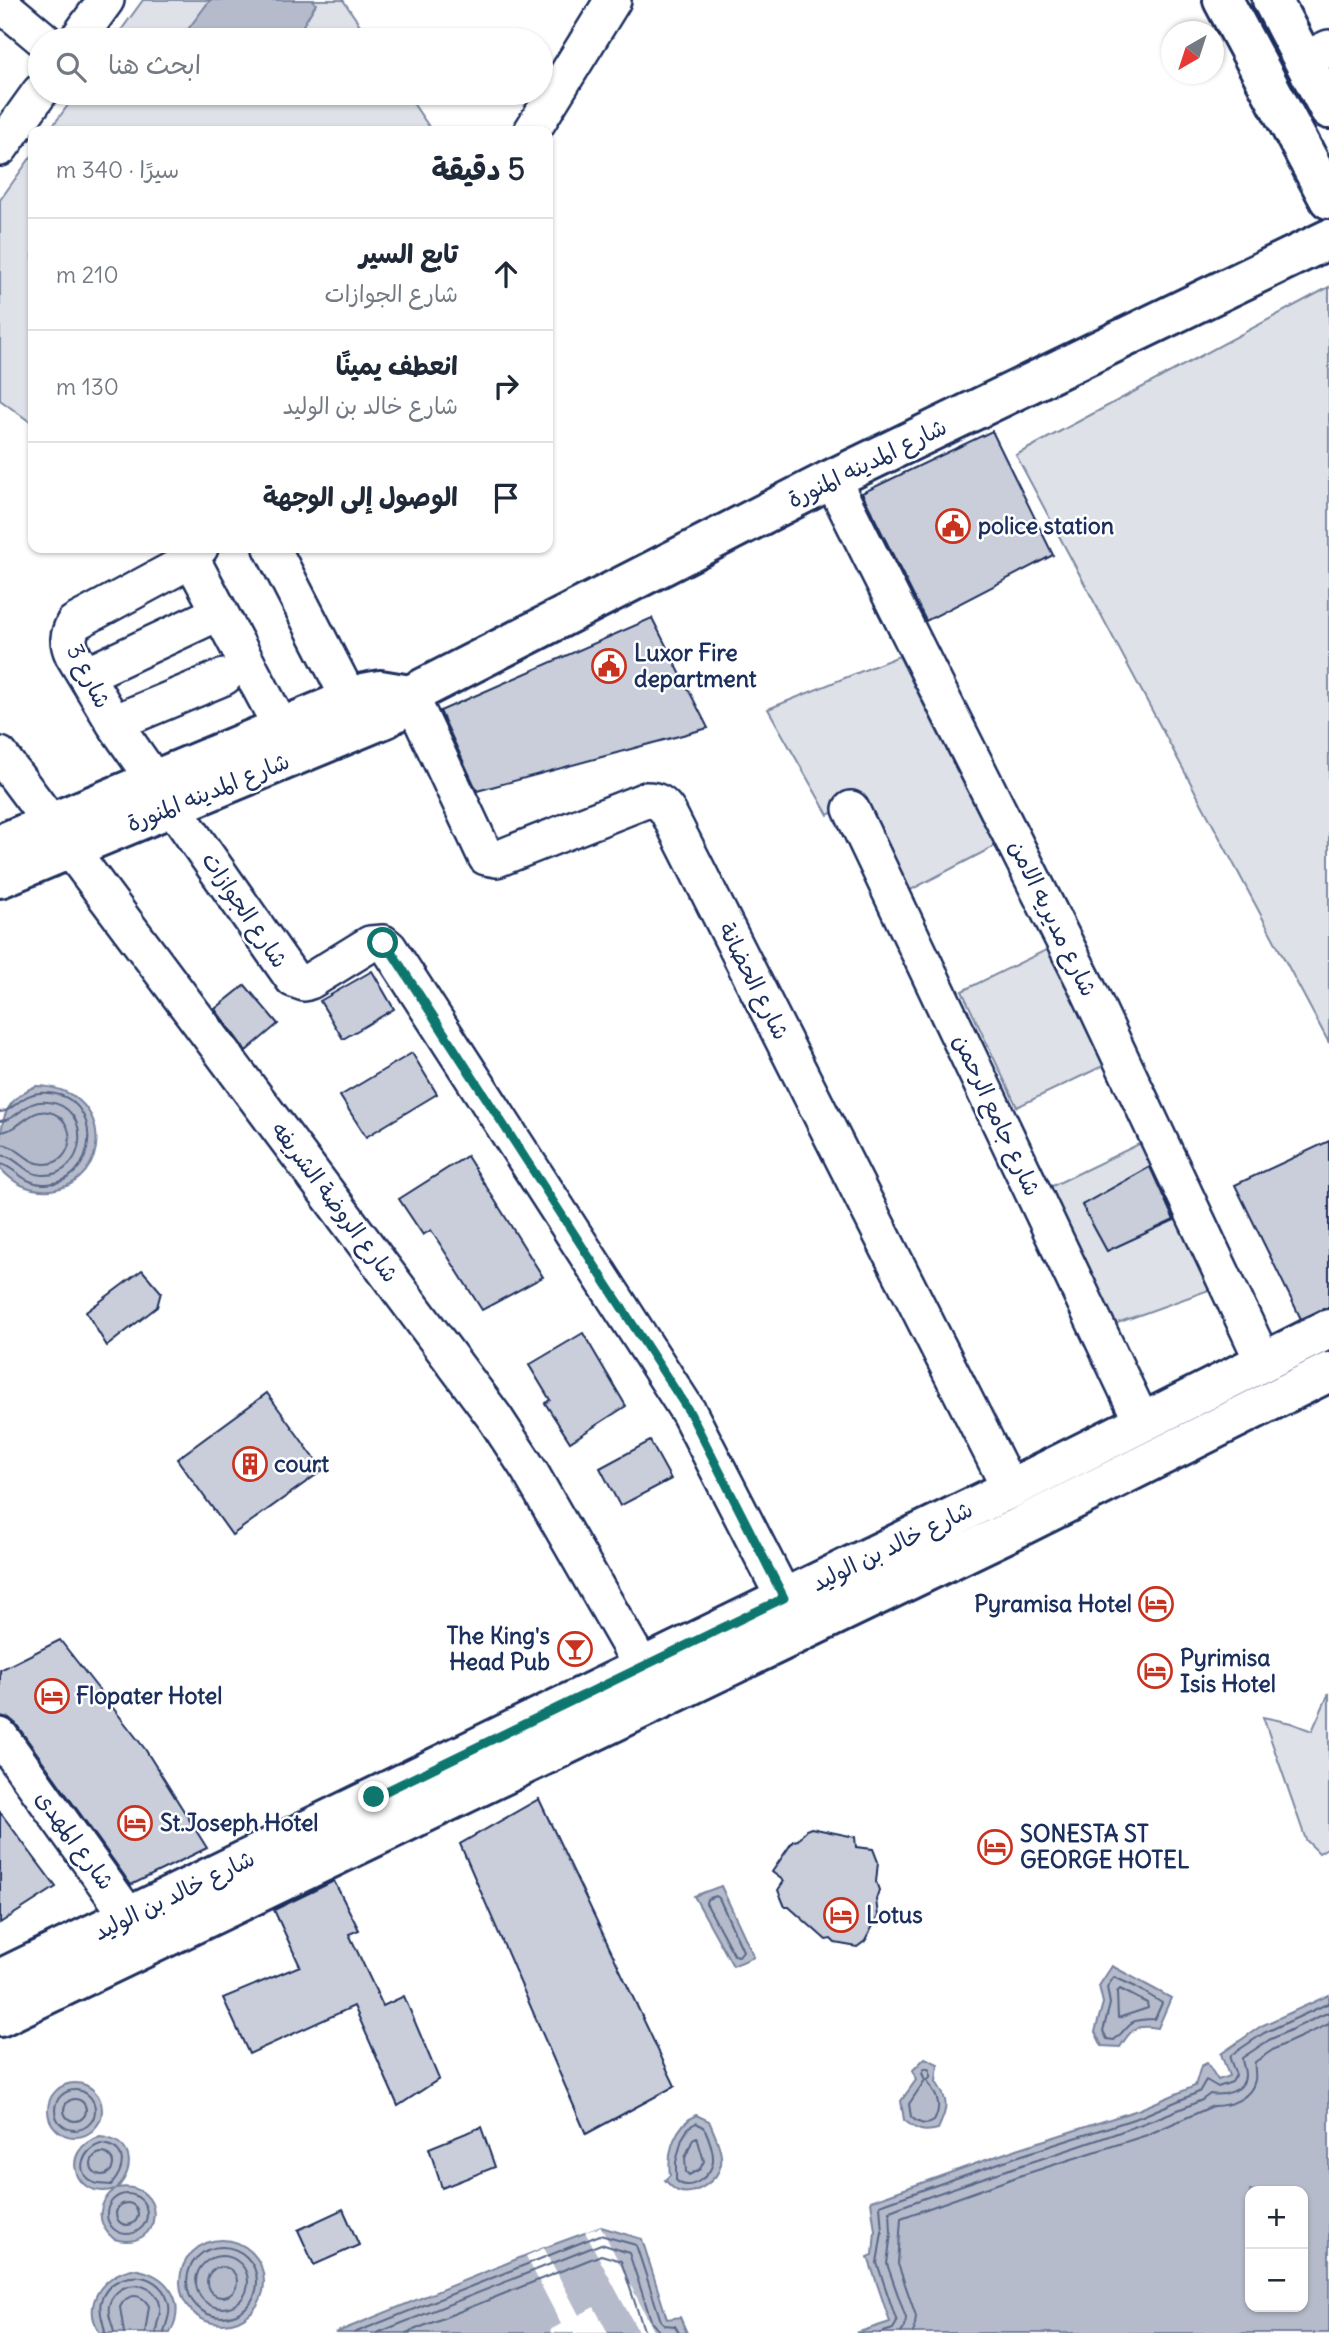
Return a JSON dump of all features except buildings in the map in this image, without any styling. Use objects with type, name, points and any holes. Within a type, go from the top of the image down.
[{"type":"main road","points":[[1223,0],[1329,199]]},
{"type":"main road","points":[[1272,0],[1316,54],[1329,109]]},
{"type":"main road","name":"شارع المدينه المنورة","points":[[0,878],[61,836],[164,793],[386,718],[401,708],[410,695],[832,479],[1329,239]]},
{"type":"main road","name":"شارع المدينه المنورة","points":[[164,793],[282,729],[350,700],[380,690],[410,695]]},
{"type":"main road","name":"شارع المدينه المنورة","points":[[0,844],[61,836]]},
{"type":"main road","name":"شارع خالد بن الوليد","points":[[354,1827],[642,1667],[1010,1489],[1329,1329]]},
{"type":"main road","name":"شارع خالد بن الوليد","points":[[0,2017],[139,1931],[354,1827],[1015,1529],[1329,1372]]},
{"type":"main road","name":"شارع خالد بن الوليد","points":[[0,1979],[139,1931]]},
{"type":"street","points":[[86,28],[106,0]]},
{"type":"street","points":[[553,97],[613,0]]},
{"type":"street","points":[[0,3],[30,28]]},
{"type":"street","points":[[0,148],[31,105]]},
{"type":"street","points":[[535,126],[548,105]]},
{"type":"street","name":"شارع مديريه الامن","points":[[832,479],[1090,993],[1263,1361]]},
{"type":"street","points":[[196,553],[220,612],[282,729]]},
{"type":"street","name":"شارع 3","points":[[164,793],[114,723],[86,676],[68,645],[69,633],[75,623],[180,566],[196,553]]},
{"type":"street","points":[[275,553],[350,700]]},
{"type":"street","points":[[86,676],[220,612]]},
{"type":"street","points":[[114,723],[224,677]]},
{"type":"street","name":"شارع الحضانة","points":[[410,695],[485,857],[497,859],[646,800],[655,800],[663,805],[1010,1489]]},
{"type":"street","name":"شارع الروضة الشريفه","points":[[0,755],[495,1418],[529,1470],[642,1667]]},
{"type":"street","name":"شارع الجوازات","points":[[164,793],[293,979],[304,983],[310,981],[370,944],[383,943],[389,948],[690,1413],[784,1598]]},
{"type":"street","name":"شارع جامع الرحمن","points":[[851,809],[1142,1422]]},
{"type":"street","name":"شارع المهدى","points":[[0,1736],[139,1931]]},
{"type":"shaded area","points":[[143,0],[343,0],[362,28],[123,28]]},
{"type":"shaded area","points":[[68,105],[414,105],[429,126],[53,126]]},
{"type":"shaded area","points":[[28,161],[28,420],[0,400],[0,200]]},
{"type":"shaded area","points":[[1329,287],[1329,1043],[1016,455]]},
{"type":"shaded area","points":[[899,656],[995,846],[905,893],[856,799],[828,815],[768,709]]},
{"type":"shaded area","points":[[1048,949],[1105,1065],[1017,1107],[962,991]]},
{"type":"shaded area","points":[[1145,1141],[1209,1290],[1109,1326],[1044,1190]],"holes":[[[1151,1167],[1177,1219],[1107,1251],[1082,1206]]]},
{"type":"shaded area","points":[[1329,1693],[1329,1847],[1319,1853],[1306,1840],[1263,1717],[1312,1731]]},
{"type":"water","points":[[210,0],[312,0],[316,4],[301,28],[189,28]]},
{"type":"water","points":[[36,1086],[62,1090],[80,1102],[92,1118],[96,1136],[94,1154],[86,1171],[71,1184],[51,1190],[36,1190],[23,1186],[0,1168],[4,1116],[15,1099]]},
{"type":"water","points":[[721,1886],[754,1957],[733,1966],[694,1896]]},
{"type":"water","points":[[1112,1966],[1171,1998],[1158,2028],[1135,2029],[1120,2047],[1102,2046],[1095,2032],[1103,2003],[1099,1986]]},
{"type":"water","points":[[1329,1995],[1329,2333],[856,2333],[890,2322],[868,2257],[873,2255],[875,2231],[871,2201],[1014,2150],[1138,2110],[1195,2086],[1201,2066],[1207,2063],[1218,2080],[1229,2076],[1221,2054],[1261,2026]]},
{"type":"water","points":[[925,2058],[938,2064],[936,2082],[946,2105],[938,2129],[928,2131],[916,2128],[904,2120],[901,2101],[916,2080],[913,2070]]},
{"type":"water","points":[[75,2083],[94,2091],[102,2110],[94,2129],[75,2137],[56,2129],[48,2110],[56,2091]]},
{"type":"water","points":[[696,2115],[709,2121],[719,2148],[721,2164],[710,2182],[698,2190],[684,2192],[676,2190],[665,2180],[670,2175],[674,2140],[683,2126]]},
{"type":"water","points":[[100,2137],[119,2143],[128,2156],[127,2172],[117,2188],[134,2189],[146,2195],[152,2205],[154,2216],[151,2227],[143,2236],[131,2241],[114,2239],[101,2220],[105,2200],[115,2189],[101,2191],[90,2188],[81,2181],[76,2172],[75,2162],[79,2152],[87,2143]]},
{"type":"water","points":[[601,2227],[642,2239],[667,2319],[680,2317],[687,2333],[335,2333],[544,2248]]},
{"type":"water","points":[[222,2240],[238,2243],[257,2259],[264,2282],[261,2298],[245,2317],[222,2324],[206,2321],[187,2305],[180,2282],[183,2266],[199,2247]]},
{"type":"water","points":[[132,2269],[155,2276],[170,2290],[175,2299],[176,2310],[170,2333],[100,2333],[93,2312],[98,2292],[112,2277]]},
{"type":"pier","points":[[601,2227],[655,2333],[639,2333],[585,2232]]},
{"type":"pier","points":[[544,2248],[579,2315],[594,2307],[608,2333],[552,2333],[550,2330],[561,2324],[526,2256]]},
{"type":"place","name":"police station","points":[[953,526]]},
{"type":"place","name":"Luxor Fire department","points":[[609,666]]},
{"type":"place","name":"court","points":[[250,1464]]},
{"type":"place","name":"Pyramisa Hotel","points":[[1156,1604]]},
{"type":"place","name":"The King's Head Pub","points":[[575,1649]]},
{"type":"place","name":"Pyrimisa Isis Hotel","points":[[1155,1671]]},
{"type":"place","name":"Flopater Hotel","points":[[52,1696]]},
{"type":"place","name":"St.Joseph Hotel","points":[[135,1823]]},
{"type":"place","name":"SONESTA ST GEORGE HOTEL","points":[[995,1847]]},
{"type":"place","name":"Lotus","points":[[841,1915]]},
{"type":"route","points":[[374,1797],[784,1598],[690,1413],[389,948],[383,943]]}]
